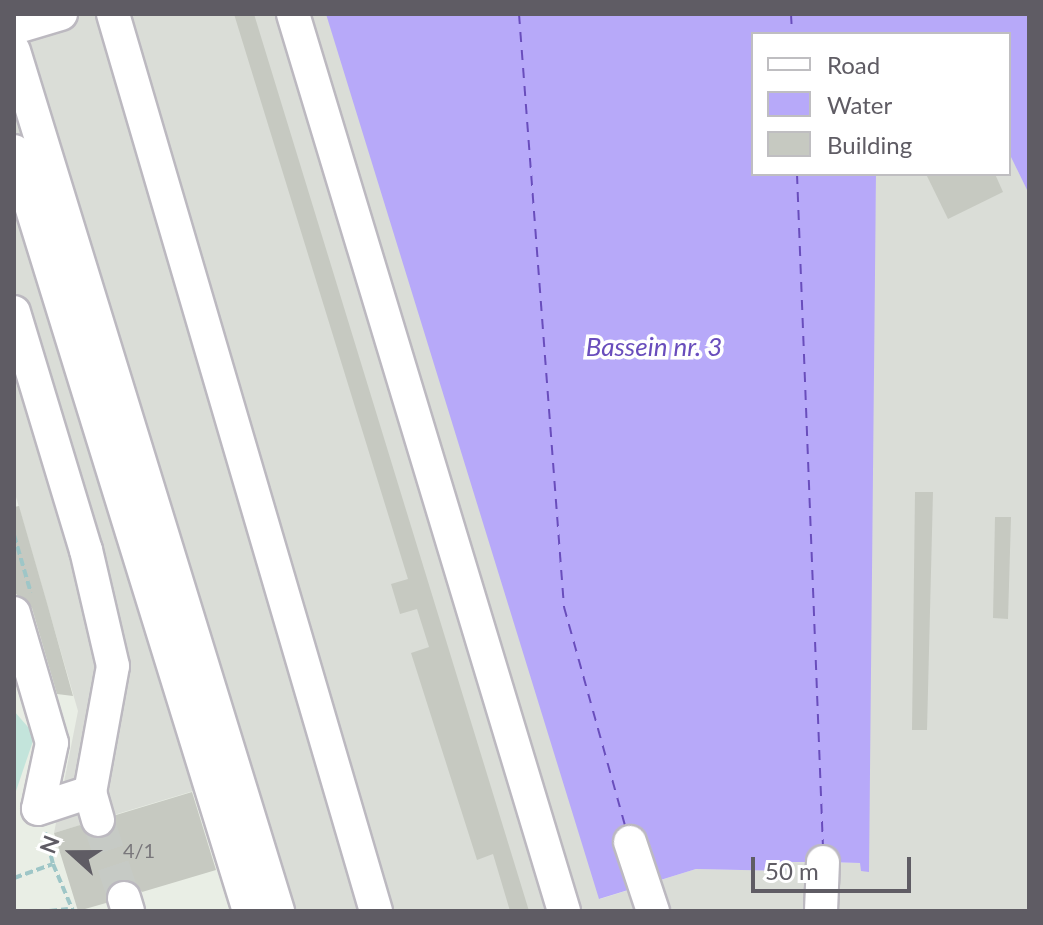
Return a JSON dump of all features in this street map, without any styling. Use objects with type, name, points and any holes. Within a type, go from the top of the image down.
[{"type":"lane","points":[[14,28],[61,14]]},
{"type":"lane","points":[[113,14],[376,911]]},
{"type":"lane","points":[[293,14],[564,911]]},
{"type":"lane","points":[[14,51],[278,911]]},
{"type":"lane","points":[[14,151],[249,911]]},
{"type":"lane","points":[[14,312],[86,550],[113,666],[94,806],[38,809],[52,743],[14,613]]},
{"type":"lane","points":[[630,842],[649,898]]},
{"type":"lane","points":[[822,908],[823,862]]},
{"type":"path","points":[[14,878],[53,864],[70,910],[49,911]]},
{"type":"shaded area","points":[[14,14],[327,14],[600,899],[696,869],[784,871],[787,862],[861,863],[861,871],[876,176],[1011,176],[1011,157],[1029,193],[1029,911],[289,911],[200,789],[54,833],[78,711],[14,490]]},
{"type":"shaded area","points":[[14,711],[35,735],[14,797]]},
{"type":"water","name":"Bassein nr. 3","points":[[326,14],[1029,14],[1029,194],[1011,157],[1011,32],[751,32],[751,176],[876,176],[869,872],[861,871],[860,863],[823,862],[788,862],[785,871],[696,869],[599,899]]},
{"type":"building","points":[[234,14],[254,14],[529,911],[510,911],[493,854],[477,860],[411,653],[429,647],[417,609],[400,614],[391,584],[408,579]]},
{"type":"building","points":[[927,176],[996,176],[1003,192],[948,219]]},
{"type":"building","points":[[915,492],[933,492],[927,730],[912,730]]},
{"type":"building","points":[[19,506],[73,696],[57,694],[32,608],[16,594],[14,507]]},
{"type":"building","points":[[995,517],[1011,517],[1008,619],[993,618]]},
{"type":"building","points":[[192,792],[216,870],[142,892],[136,884],[119,880],[110,886],[106,903],[78,911],[54,833],[80,825],[93,838],[104,838],[116,825],[116,815]]},
{"type":"ferry route","points":[[519,14],[564,607],[626,829]]},
{"type":"ferry route","points":[[791,14],[792,32]]},
{"type":"ferry route","points":[[797,176],[823,848]]},
{"type":"tunnel","points":[[98,820],[124,898]]}]
